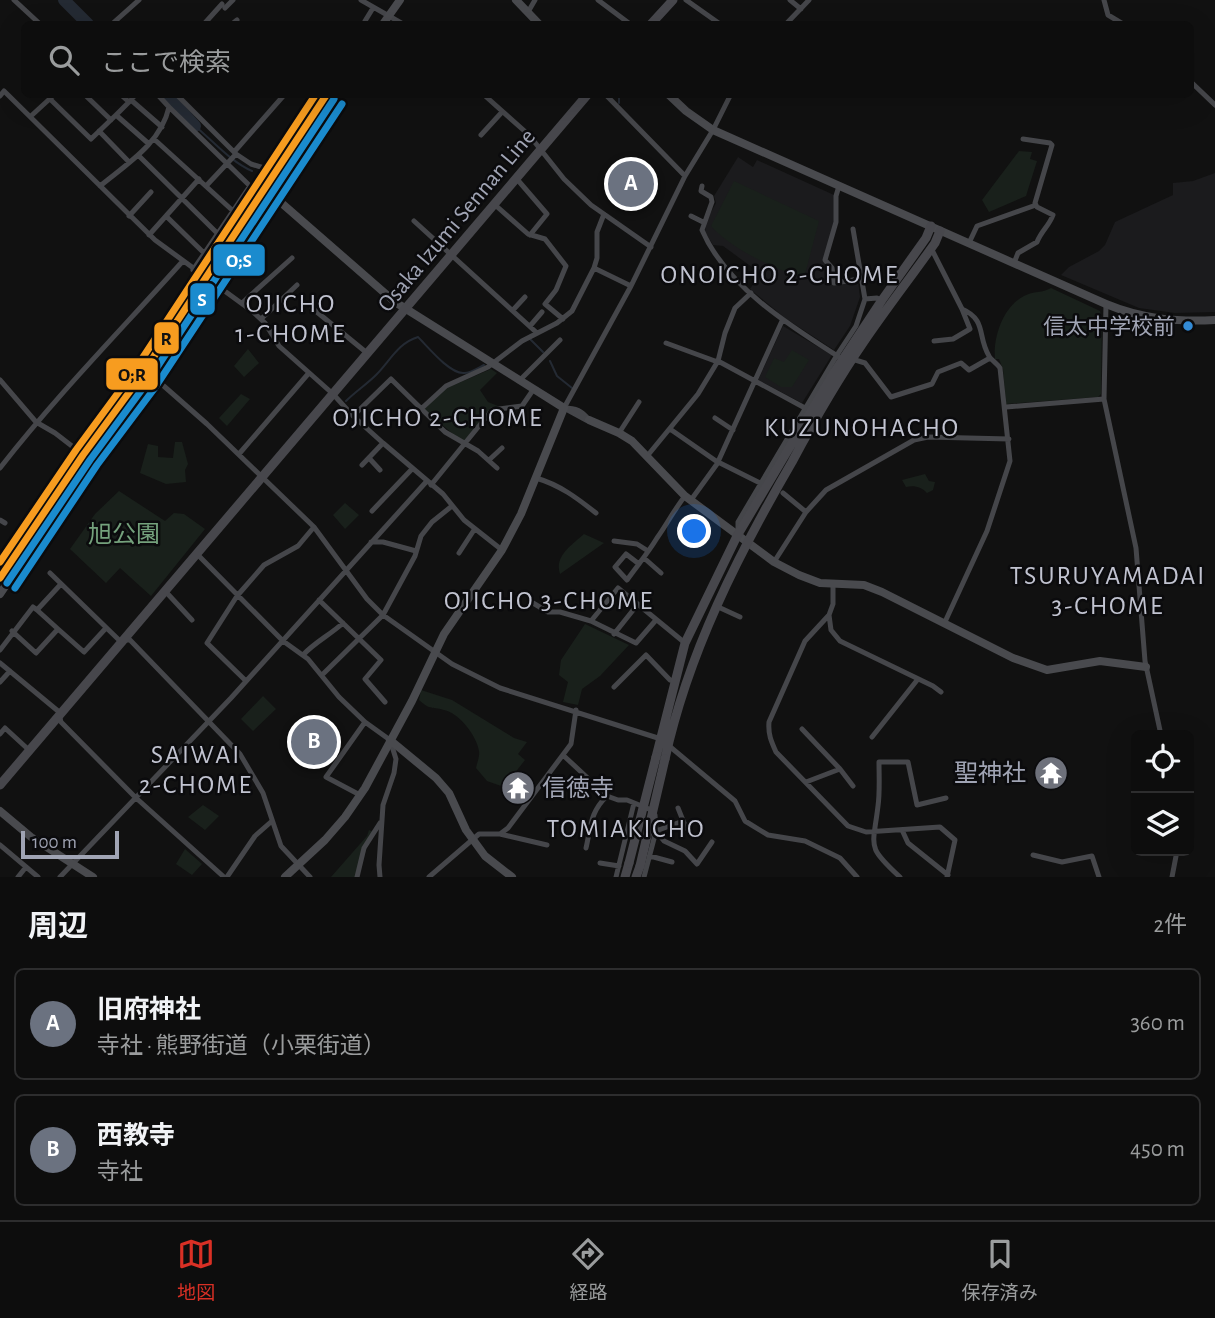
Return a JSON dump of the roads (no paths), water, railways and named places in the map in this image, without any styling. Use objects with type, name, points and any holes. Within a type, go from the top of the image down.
[{"type":"main road","points":[[654,21],[673,0]]},
{"type":"main road","name":"Osaka Izumi Sennan Line","points":[[0,785],[585,98]]},
{"type":"main road","points":[[636,877],[685,643],[737,536],[844,358],[926,238],[931,226]]},
{"type":"main road","points":[[664,741],[716,606],[746,543],[825,403],[844,358],[931,248],[940,231]]},
{"type":"main road","points":[[625,877],[624,864],[660,758]]},
{"type":"street","points":[[115,21],[139,0]]},
{"type":"street","points":[[207,21],[233,0]]},
{"type":"street","points":[[361,0],[386,20],[400,0]]},
{"type":"street","points":[[516,0],[536,21]]},
{"type":"street","points":[[528,12],[534,0]]},
{"type":"street","points":[[598,0],[626,21]]},
{"type":"street","points":[[686,0],[716,21]]},
{"type":"street","points":[[790,0],[801,9]]},
{"type":"street","points":[[789,21],[809,0]]},
{"type":"street","points":[[1104,0],[1108,15],[1118,21]]},
{"type":"street","points":[[17,1],[37,21]]},
{"type":"street","points":[[365,21],[373,8]]},
{"type":"street","points":[[1194,84],[1215,105]]},
{"type":"street","points":[[0,96],[4,91],[149,235],[261,319],[279,346],[308,374],[443,494],[474,530],[502,550]]},
{"type":"street","points":[[30,116],[51,98]]},
{"type":"street","points":[[53,98],[91,139],[133,98]]},
{"type":"street","points":[[88,98],[111,120]]},
{"type":"street","points":[[126,98],[162,127]]},
{"type":"street","points":[[161,98],[250,186],[193,270]]},
{"type":"street","points":[[100,186],[155,139],[178,98],[235,153],[251,164],[264,168]]},
{"type":"street","points":[[206,186],[282,98]]},
{"type":"street","points":[[0,594],[333,98]]},
{"type":"street","points":[[487,98],[542,150],[564,179],[604,214],[651,247]]},
{"type":"street","points":[[609,98],[685,176]]},
{"type":"street","points":[[672,98],[713,130],[1106,304],[1134,314],[1160,319],[1215,320]]},
{"type":"street","points":[[285,877],[325,840],[360,795],[435,650],[502,550],[521,514],[564,408],[631,286],[685,176],[729,98]]},
{"type":"street","points":[[481,135],[502,112]]},
{"type":"street","points":[[116,115],[149,145]]},
{"type":"street","points":[[99,131],[129,162]]},
{"type":"street","points":[[155,139],[232,210]]},
{"type":"street","points":[[1023,139],[1052,145],[1035,200],[1036,205]]},
{"type":"street","points":[[138,155],[217,233]]},
{"type":"street","points":[[516,178],[547,214],[530,235]]},
{"type":"street","points":[[149,235],[199,179]]},
{"type":"street","points":[[702,186],[701,191],[711,197],[712,202],[704,222],[704,234],[722,263],[782,321],[844,358],[865,363],[891,397],[932,384],[938,372],[961,363],[969,370],[990,358]]},
{"type":"street","points":[[839,186],[836,196],[836,222],[825,260],[832,268],[834,283],[860,279]]},
{"type":"street","points":[[129,216],[151,192]]},
{"type":"street","points":[[270,193],[366,279],[406,309],[533,390],[564,408],[619,433],[648,455],[688,498],[746,543],[799,575],[820,583],[864,585],[1013,658],[1047,670],[1100,661],[1146,667]]},
{"type":"street","points":[[494,204],[530,235],[545,239],[566,266],[556,290],[545,303],[563,319]]},
{"type":"street","points":[[1014,263],[1018,253],[1037,242],[1041,231],[1050,223],[1053,215],[1036,205]]},
{"type":"street","points":[[969,243],[977,226],[1036,205]]},
{"type":"street","points":[[421,410],[446,386],[492,364],[522,341],[563,319],[572,311],[594,268],[597,258],[597,232],[604,214]]},
{"type":"street","points":[[166,216],[204,253]]},
{"type":"street","points":[[691,216],[704,222]]},
{"type":"street","points":[[414,221],[427,227],[452,255],[537,333]]},
{"type":"street","points":[[737,536],[738,523],[805,408],[844,358],[865,299],[853,229]]},
{"type":"street","points":[[931,248],[970,329],[953,339],[934,341]]},
{"type":"street","points":[[242,303],[292,258]]},
{"type":"street","points":[[0,468],[36,422],[183,262]]},
{"type":"street","points":[[594,268],[631,286]]},
{"type":"street","points":[[261,319],[297,285]]},
{"type":"street","points":[[648,455],[698,394],[718,360],[735,308],[751,293]]},
{"type":"street","points":[[513,310],[525,297]]},
{"type":"street","points":[[865,299],[882,300]]},
{"type":"street","points":[[1106,304],[1104,399],[1136,548],[1146,667],[1160,730]]},
{"type":"street","points":[[312,308],[367,353]]},
{"type":"street","points":[[944,624],[987,531],[1010,461],[1000,368],[990,358],[979,321],[970,312],[962,309]]},
{"type":"street","points":[[530,326],[542,312]]},
{"type":"street","points":[[639,564],[626,554],[615,567],[627,579],[644,558],[669,516],[719,462],[782,321]]},
{"type":"street","points":[[519,381],[560,340]]},
{"type":"street","points":[[666,343],[715,362],[718,360],[805,408]]},
{"type":"street","points":[[149,373],[239,454],[314,527],[367,599],[383,615],[464,671],[500,688],[576,710],[664,741],[735,801],[745,821],[768,835],[805,841],[840,858],[857,877]]},
{"type":"street","points":[[239,454],[308,374]]},
{"type":"street","points":[[353,416],[391,379],[445,432],[478,451],[497,468]]},
{"type":"street","points":[[0,380],[36,422],[90,460]]},
{"type":"street","points":[[60,877],[208,723],[345,570],[464,445],[492,410],[522,406],[533,390]]},
{"type":"street","points":[[1006,407],[1104,399]]},
{"type":"street","points":[[619,433],[639,402]]},
{"type":"street","points":[[715,418],[733,430]]},
{"type":"street","points":[[670,429],[719,462],[760,483]]},
{"type":"street","points":[[775,562],[806,512],[826,490],[914,440],[928,437],[1009,439]]},
{"type":"street","points":[[362,466],[383,443]]},
{"type":"street","points":[[489,460],[502,448]]},
{"type":"street","points":[[369,458],[380,470]]},
{"type":"street","points":[[372,511],[412,468]]},
{"type":"street","points":[[536,478],[566,489],[596,513]]},
{"type":"street","points":[[783,493],[806,512]]},
{"type":"street","points":[[322,675],[383,615],[421,536],[432,522],[452,506]]},
{"type":"street","points":[[246,681],[207,643],[237,596],[264,565],[298,546],[314,527]]},
{"type":"street","points":[[459,553],[474,530]]},
{"type":"street","points":[[614,541],[637,544],[648,551]]},
{"type":"street","points":[[371,542],[383,542],[415,551]]},
{"type":"street","points":[[197,554],[283,641],[303,655],[339,697],[365,722],[430,771],[449,793],[457,816],[485,856],[512,877]]},
{"type":"street","points":[[644,558],[661,573]]},
{"type":"street","points":[[50,573],[119,640],[130,640],[240,754],[263,793],[281,846],[310,877]]},
{"type":"street","points":[[834,583],[833,604],[829,615],[805,641],[769,722],[768,732],[776,751],[848,826],[873,832],[940,827],[955,840],[948,876],[908,843],[902,830]]},
{"type":"street","points":[[37,610],[61,584]]},
{"type":"street","points":[[591,621],[618,588],[685,643]]},
{"type":"street","points":[[166,592],[192,620]]},
{"type":"street","points":[[319,600],[381,660],[365,679],[385,702]]},
{"type":"street","points":[[533,603],[548,612],[560,612],[591,621],[636,643],[656,620]]},
{"type":"street","points":[[614,634],[638,604]]},
{"type":"street","points":[[716,606],[740,617]]},
{"type":"street","points":[[0,650],[33,607],[84,653],[106,628]]},
{"type":"street","points":[[829,615],[831,630],[840,642],[941,692]]},
{"type":"street","points":[[303,655],[343,623]]},
{"type":"street","points":[[12,631],[36,653],[58,629]]},
{"type":"street","points":[[614,687],[646,655],[670,680],[675,681]]},
{"type":"street","points":[[0,663],[58,711],[61,722],[135,797],[225,877],[255,836],[272,821]]},
{"type":"street","points":[[0,682],[10,671]]},
{"type":"street","points":[[872,737],[918,679]]},
{"type":"street","points":[[500,834],[508,828],[564,756],[571,744],[576,710]]},
{"type":"street","points":[[360,795],[326,776],[365,722]]},
{"type":"street","points":[[0,734],[5,728],[30,751]]},
{"type":"street","points":[[802,729],[841,769],[853,786]]},
{"type":"street","points":[[380,877],[383,805],[396,760],[390,740]]},
{"type":"street","points":[[396,760],[408,754]]},
{"type":"street","points":[[564,756],[607,796],[634,803],[655,815],[656,831],[644,877]]},
{"type":"street","points":[[900,877],[880,859],[873,841],[879,805],[879,762],[908,762],[917,805],[946,799]]},
{"type":"street","points":[[806,782],[841,769]]},
{"type":"street","points":[[586,848],[589,823],[597,805],[607,796]]},
{"type":"street","points":[[617,877],[624,864],[634,803]]},
{"type":"street","points":[[656,831],[685,824],[678,808]]},
{"type":"street","points":[[0,811],[30,837],[93,877]]},
{"type":"street","points":[[357,877],[364,848],[382,821]]},
{"type":"street","points":[[656,831],[664,841],[685,851],[697,864],[712,842]]},
{"type":"street","points":[[429,877],[472,839],[485,833],[547,845]]},
{"type":"street","points":[[0,845],[38,877]]},
{"type":"street","points":[[1033,855],[1062,862],[1092,856],[1099,877]]},
{"type":"street","points":[[650,856],[671,862]]},
{"type":"street","points":[[1172,877],[1176,856]]},
{"type":"street","points":[[600,863],[624,864]]},
{"type":"street","points":[[18,877],[26,867]]},
{"type":"waterway","points":[[64,0],[85,21]]},
{"type":"waterway","points":[[170,98],[195,126]]},
{"type":"waterway","points":[[619,98],[619,103]]},
{"type":"waterway","points":[[195,126],[229,157],[252,171]]},
{"type":"waterway","points":[[346,401],[376,375],[400,348],[418,337],[439,359],[457,372],[468,373],[484,365]]},
{"type":"waterway","points":[[530,339],[543,352]]},
{"type":"waterway","points":[[550,361],[557,376],[572,388]]},
{"type":"place","name":"旧府神社","points":[[631,184]]},
{"type":"place","name":"信太中学校前","points":[[1188,326]]},
{"type":"place","name":"西教寺","points":[[314,742]]},
{"type":"place","name":"聖神社","points":[[1051,773]]},
{"type":"place","name":"信徳寺","points":[[518,788]]},
{"type":"district","name":"ONOICHO 2-CHOME","points":[[780,274]]},
{"type":"district","name":"OJICHO 1-CHOME","points":[[291,318]]},
{"type":"district","name":"OJICHO 2-CHOME","points":[[438,417]]},
{"type":"district","name":"KUZUNOHACHO","points":[[862,427]]},
{"type":"district","name":"TSURUYAMADAI 3-CHOME","points":[[1108,590]]},
{"type":"district","name":"OJICHO 3-CHOME","points":[[549,600]]},
{"type":"district","name":"SAIWAI 2-CHOME","points":[[196,769]]},
{"type":"district","name":"TOMIAKICHO","points":[[626,828]]},
{"type":"park label","name":"旭公園","points":[[124,534]]}]
